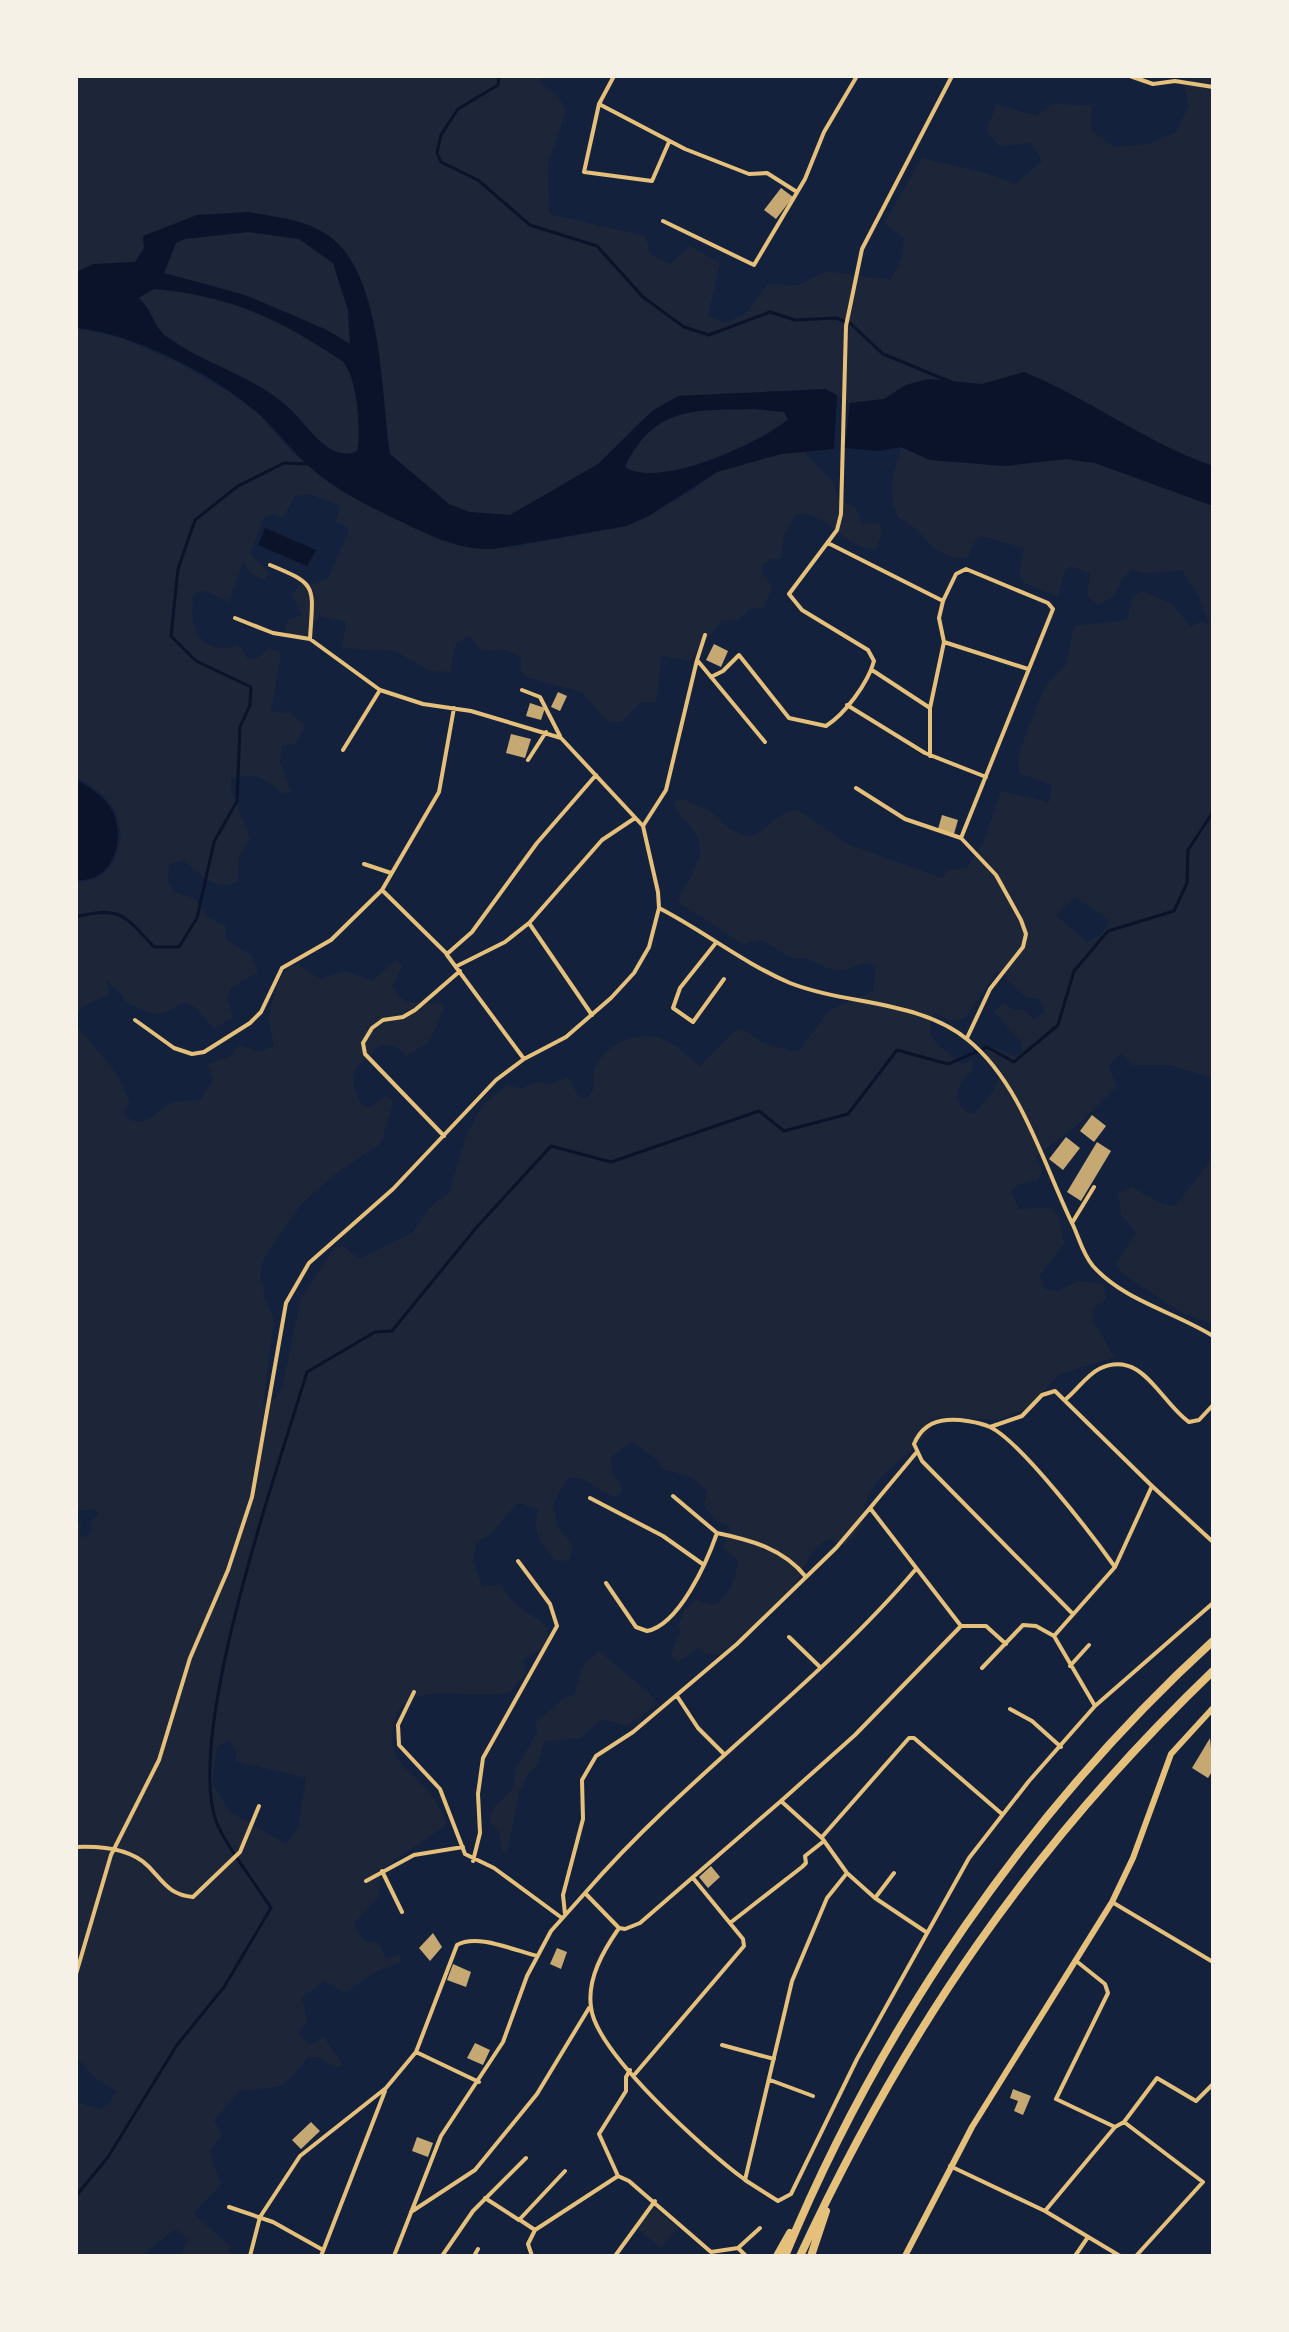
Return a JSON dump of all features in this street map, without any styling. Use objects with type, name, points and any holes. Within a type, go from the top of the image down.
[{"type":"highway","points":[[777,2256],[885,2054],[948,1953],[1003,1874],[1087,1772],[1213,1641]]},
{"type":"highway","points":[[800,2256],[839,2173],[924,2022],[980,1938],[1093,1794],[1213,1671]]},
{"type":"highway","points":[[811,2256],[839,2173]]},
{"type":"highway","points":[[785,2256],[806,2205]]},
{"type":"main road","points":[[905,2256],[950,2166],[1112,1902],[1133,1858],[1171,1754],[1213,1708]]},
{"type":"street","points":[[614,76],[599,104],[584,172],[652,181],[669,142]]},
{"type":"street","points":[[663,221],[747,264],[756,263],[797,192],[824,132],[857,76]]},
{"type":"street","points":[[711,677],[723,671],[739,655],[789,718],[826,726],[847,705],[872,670],[874,661],[868,650],[807,613],[789,598],[790,590],[837,530],[841,514],[846,326],[862,249],[873,222],[952,76]]},
{"type":"street","points":[[1130,76],[1153,84],[1167,81],[1213,87]]},
{"type":"street","points":[[599,104],[669,142],[749,174],[767,173],[797,192]]},
{"type":"street","points":[[828,543],[943,601]]},
{"type":"street","points":[[270,565],[304,578],[312,589],[310,639]]},
{"type":"street","points":[[930,756],[930,708],[944,642],[939,618],[956,574],[966,569],[1051,605],[1052,613],[961,838]]},
{"type":"street","points":[[235,618],[273,633],[310,639],[380,690],[423,704],[454,708],[561,738]]},
{"type":"street","points":[[643,826],[666,790],[705,635]]},
{"type":"street","points":[[944,642],[1028,669]]},
{"type":"street","points":[[697,660],[765,742]]},
{"type":"street","points":[[872,670],[930,708]]},
{"type":"street","points":[[343,750],[380,690]]},
{"type":"street","points":[[76,1974],[111,1855],[159,1760],[190,1658],[228,1570],[252,1497],[286,1303],[292,1288],[317,1255],[378,1204],[496,1080],[524,1059],[566,1037],[634,973],[645,955],[659,908],[643,826],[561,738],[540,697],[522,690]]},
{"type":"street","points":[[847,705],[930,756],[986,777]]},
{"type":"street","points":[[135,1020],[174,1048],[192,1054],[204,1052],[261,1012],[275,975],[325,944],[382,890],[439,792],[454,708]]},
{"type":"street","points":[[528,760],[546,732]]},
{"type":"street","points":[[447,954],[472,932],[537,843],[596,775]]},
{"type":"street","points":[[856,788],[905,819],[961,838],[1006,889],[1026,934],[1023,947],[984,999],[967,1038]]},
{"type":"street","points":[[444,1136],[365,1054],[363,1043],[372,1028],[383,1020],[403,1017],[415,1010],[459,969],[505,942],[529,923],[602,840],[635,818]]},
{"type":"street","points":[[364,864],[391,873]]},
{"type":"street","points":[[382,890],[447,954],[524,1059]]},
{"type":"street","points":[[659,908],[760,969],[810,990],[898,1009],[967,1038],[1027,1118],[1087,1257],[1102,1275],[1157,1310],[1213,1336]]},
{"type":"street","points":[[529,923],[592,1015]]},
{"type":"street","points":[[715,944],[680,988],[673,1008],[693,1022],[724,979]]},
{"type":"street","points":[[1072,1223],[1094,1187]]},
{"type":"street","points":[[1066,1399],[1097,1370],[1126,1364],[1137,1369],[1189,1422],[1196,1423],[1213,1405]]},
{"type":"street","points":[[1071,1612],[916,1453],[914,1444],[917,1436],[942,1420],[990,1427],[1022,1416],[1048,1392],[1055,1391],[1213,1542]]},
{"type":"street","points":[[990,1427],[1012,1445],[1074,1514],[1115,1567]]},
{"type":"street","points":[[564,1916],[563,1895],[583,1819],[581,1788],[584,1773],[596,1756],[633,1732],[677,1696],[806,1577],[916,1453]]},
{"type":"street","points":[[1054,1636],[1071,1612],[1115,1567],[1152,1486]]},
{"type":"street","points":[[673,1496],[717,1533],[777,1552],[794,1563],[806,1577]]},
{"type":"street","points":[[590,1498],[676,1543],[704,1565]]},
{"type":"street","points":[[870,1508],[961,1626]]},
{"type":"street","points":[[606,1583],[636,1627],[647,1631],[670,1619],[704,1565],[717,1533]]},
{"type":"street","points":[[473,1861],[480,1833],[478,1794],[483,1758],[557,1626],[550,1604],[518,1561]]},
{"type":"street","points":[[394,2256],[441,2136],[479,2082],[510,2026],[537,1956],[564,1916],[723,1753],[819,1666],[916,1569]]},
{"type":"street","points":[[590,2005],[604,2042],[712,2155],[774,2200],[783,2200],[791,2194],[926,1932],[969,1858],[1002,1814],[1095,1706],[1213,1603]]},
{"type":"street","points":[[982,1668],[1028,1624],[1054,1636],[1095,1706]]},
{"type":"street","points":[[585,1893],[619,1928],[640,1923],[855,1735],[961,1626],[986,1626],[1006,1644]]},
{"type":"street","points":[[789,1637],[819,1666]]},
{"type":"street","points":[[1070,1666],[1089,1645]]},
{"type":"street","points":[[414,1692],[398,1725],[399,1745],[440,1789],[463,1847],[473,1861],[494,1868],[564,1916]]},
{"type":"street","points":[[677,1696],[698,1728],[723,1753]]},
{"type":"street","points":[[1010,1709],[1032,1721],[1061,1747]]},
{"type":"street","points":[[730,1923],[806,1863],[805,1856],[823,1839],[900,1745],[914,1738],[941,1765],[1002,1814]]},
{"type":"street","points":[[781,1801],[823,1839],[847,1873],[875,1898],[926,1932]]},
{"type":"street","points":[[76,1847],[99,1846],[134,1857],[148,1866],[164,1886],[183,1896],[193,1897],[240,1852],[259,1806]]},
{"type":"street","points":[[366,1881],[414,1855],[463,1847]]},
{"type":"street","points":[[382,1871],[402,1912]]},
{"type":"street","points":[[745,2180],[785,2005],[806,1943],[827,1898],[847,1873]]},
{"type":"street","points":[[875,1898],[894,1873]]},
{"type":"street","points":[[635,2074],[740,1953],[744,1941],[693,1878]]},
{"type":"street","points":[[1112,1902],[1212,1960]]},
{"type":"street","points":[[409,2213],[475,2170],[537,2094],[590,2005],[594,1972],[619,1928]]},
{"type":"street","points":[[250,2256],[260,2217],[300,2156],[386,2088],[416,2052],[457,1945],[465,1940],[477,1941],[537,1956]]},
{"type":"street","points":[[1075,1960],[1105,1984],[1108,1993],[1056,2099],[1115,2127]]},
{"type":"street","points":[[722,2045],[774,2059]]},
{"type":"street","points":[[416,2052],[479,2082]]},
{"type":"street","points":[[630,2070],[626,2077],[626,2091],[599,2134],[618,2176],[655,2201],[711,2252],[738,2248],[760,2228]]},
{"type":"street","points":[[1045,2211],[1115,2127],[1124,2122],[1158,2077],[1194,2101],[1213,2084]]},
{"type":"street","points":[[770,2080],[813,2096]]},
{"type":"street","points":[[229,2207],[260,2217],[322,2253],[386,2088]]},
{"type":"street","points":[[1124,2122],[1203,2182],[1136,2256]]},
{"type":"street","points":[[442,2256],[485,2198],[526,2158]]},
{"type":"street","points":[[950,2166],[1045,2211],[1120,2256]]},
{"type":"street","points":[[519,2220],[565,2171]]},
{"type":"street","points":[[531,2256],[528,2244],[535,2230],[567,2206],[618,2176]]},
{"type":"street","points":[[485,2198],[535,2230]]},
{"type":"street","points":[[615,2256],[655,2201]]},
{"type":"street","points":[[1075,2256],[1088,2237]]},
{"type":"street","points":[[738,2248],[746,2256]]},
{"type":"street","points":[[474,2256],[478,2249]]},
{"type":"shaded area","points":[[76,76],[542,76],[540,82],[558,97],[566,110],[548,165],[549,214],[645,236],[651,255],[670,264],[690,246],[720,263],[708,316],[725,323],[745,314],[768,284],[798,285],[827,271],[891,280],[902,258],[904,238],[884,223],[922,158],[981,172],[1015,184],[1042,161],[1031,143],[999,146],[987,131],[996,104],[1036,116],[1053,104],[1091,105],[1091,130],[1114,147],[1148,144],[1176,132],[1189,106],[1184,86],[1193,76],[1213,76],[1213,466],[1150,441],[1064,391],[928,379],[906,385],[884,399],[850,403],[825,389],[678,396],[633,428],[619,447],[598,464],[510,515],[469,512],[449,504],[390,454],[376,342],[345,250],[249,212],[144,248],[135,262],[94,264],[76,272]]},
{"type":"shaded area","points":[[249,212],[289,219],[326,234],[345,251],[359,275],[369,303],[381,367],[390,454],[449,504],[469,512],[510,515],[598,464],[652,411],[678,396],[825,389],[837,395],[834,449],[781,454],[717,472],[649,516],[626,526],[493,549],[459,545],[437,538],[335,487],[308,466],[261,416],[223,386],[199,372],[123,338],[76,328],[76,272],[94,264],[135,262],[144,248],[143,236],[197,215]],"holes":[[[248,232],[299,239],[333,263],[348,310],[350,344],[327,330],[245,295],[164,273],[176,243],[185,239]],[[154,289],[230,303],[275,321],[342,361],[351,378],[357,404],[357,451],[347,454],[328,447],[275,397],[167,337],[138,298]],[[713,410],[784,412],[788,419],[756,440],[709,461],[660,473],[640,473],[625,467],[636,447],[663,422]]]},
{"type":"shaded area","points":[[248,232],[299,239],[333,263],[348,310],[350,345],[265,304],[205,283],[174,279],[163,273],[176,243],[185,239]]},
{"type":"shaded area","points":[[154,289],[206,297],[253,312],[275,321],[342,360],[351,377],[357,404],[357,451],[337,452],[327,447],[275,397],[167,337],[138,298]]},
{"type":"shaded area","points":[[76,328],[125,339],[178,363],[229,392],[261,416],[290,450],[325,479],[413,527],[510,548],[626,526],[690,492],[717,472],[781,454],[804,452],[832,481],[838,498],[856,508],[862,524],[878,523],[883,530],[876,549],[865,548],[818,518],[796,514],[784,536],[781,559],[772,559],[763,564],[761,572],[772,586],[764,608],[749,609],[739,620],[722,620],[689,661],[662,656],[656,702],[641,702],[621,722],[608,722],[582,692],[526,677],[520,669],[521,657],[506,650],[482,651],[469,636],[456,643],[450,672],[430,671],[395,651],[342,648],[346,622],[320,616],[309,636],[289,637],[285,630],[288,620],[302,615],[292,594],[302,583],[312,584],[328,578],[348,533],[347,527],[336,522],[340,505],[309,494],[296,496],[282,518],[273,514],[264,517],[250,554],[269,572],[265,580],[250,573],[243,561],[229,602],[203,590],[194,594],[192,609],[195,629],[209,645],[224,649],[238,645],[248,659],[257,658],[268,648],[281,653],[271,712],[290,713],[305,725],[297,743],[282,746],[280,761],[291,792],[281,793],[259,778],[231,778],[235,801],[250,838],[239,858],[238,882],[230,885],[216,883],[184,860],[169,864],[168,882],[174,892],[194,898],[206,916],[226,926],[225,939],[251,955],[258,972],[232,987],[227,998],[233,1017],[214,1029],[197,1009],[185,1002],[155,1014],[125,1002],[123,995],[106,981],[110,994],[83,1006],[76,1016],[76,882],[89,881],[109,868],[119,847],[120,834],[119,821],[111,804],[98,790],[76,777]]},
{"type":"shaded area","points":[[1024,372],[1164,445],[1213,466],[1213,506],[1095,463],[1066,459],[1005,466],[930,460],[901,447],[879,451],[845,448],[850,403],[884,399],[906,385],[928,379],[982,384]]},
{"type":"shaded area","points":[[754,409],[784,412],[788,419],[733,450],[684,468],[640,472],[625,467],[649,432],[663,422],[695,412]]},
{"type":"shaded area","points":[[901,447],[930,460],[1005,466],[1066,459],[1095,463],[1213,506],[1213,1078],[1169,1065],[1133,1065],[1121,1053],[1109,1065],[1116,1087],[1081,1122],[1036,1156],[1042,1171],[1038,1180],[1019,1184],[1011,1191],[1019,1209],[1052,1207],[1059,1218],[1064,1244],[1040,1275],[1044,1289],[1058,1291],[1078,1281],[1103,1284],[1106,1299],[1094,1307],[1093,1321],[1115,1357],[1058,1375],[1032,1406],[999,1420],[940,1417],[922,1440],[876,1482],[865,1504],[862,1526],[845,1545],[829,1539],[821,1544],[811,1554],[798,1580],[785,1596],[720,1655],[705,1653],[698,1648],[678,1662],[671,1656],[685,1609],[696,1600],[714,1605],[725,1596],[732,1586],[738,1560],[723,1548],[730,1527],[715,1519],[704,1505],[707,1491],[693,1479],[662,1469],[658,1460],[632,1442],[611,1457],[612,1471],[622,1488],[619,1497],[605,1493],[582,1479],[568,1478],[553,1503],[558,1527],[573,1546],[569,1561],[555,1560],[542,1542],[536,1524],[538,1509],[519,1503],[513,1508],[491,1533],[477,1542],[473,1560],[482,1587],[500,1584],[515,1604],[544,1625],[548,1645],[523,1659],[526,1673],[509,1693],[428,1694],[411,1699],[399,1709],[393,1727],[394,1754],[438,1804],[446,1825],[381,1870],[379,1897],[355,1922],[354,1926],[365,1941],[379,1943],[386,1959],[400,1954],[400,1962],[373,1973],[345,1993],[324,1981],[302,1998],[307,2021],[299,2033],[309,2045],[324,2037],[343,2066],[334,2067],[318,2057],[308,2057],[292,2077],[280,2085],[240,2091],[214,2120],[222,2136],[209,2151],[221,2185],[193,2213],[230,2246],[231,2256],[180,2256],[188,2239],[175,2229],[141,2256],[76,2256],[76,2101],[100,2110],[108,2105],[116,2091],[96,2079],[76,2057],[76,1519],[81,1524],[80,1536],[84,1537],[90,1534],[91,1521],[99,1514],[95,1509],[76,1511],[76,1025],[117,1074],[130,1103],[124,1110],[125,1116],[140,1122],[172,1103],[200,1100],[213,1080],[208,1064],[231,1056],[239,1045],[261,1052],[274,1045],[268,1017],[278,981],[290,965],[299,965],[320,979],[346,971],[372,981],[396,960],[403,965],[393,985],[401,998],[414,1003],[443,1004],[444,1009],[428,1043],[406,1056],[396,1046],[381,1045],[355,1070],[354,1083],[362,1105],[370,1107],[386,1096],[393,1102],[381,1143],[338,1172],[302,1203],[264,1258],[260,1276],[274,1320],[263,1404],[274,1400],[282,1388],[301,1298],[334,1248],[343,1246],[359,1259],[412,1233],[432,1205],[449,1193],[466,1136],[483,1105],[507,1085],[521,1089],[538,1082],[549,1085],[568,1077],[579,1097],[587,1099],[594,1088],[593,1075],[597,1063],[604,1054],[626,1040],[639,1037],[652,1036],[668,1041],[700,1066],[737,1029],[746,1031],[763,1043],[796,1052],[801,1049],[828,1011],[873,991],[876,966],[865,964],[842,970],[831,969],[805,959],[794,959],[761,940],[743,944],[678,902],[700,851],[695,833],[674,802],[684,799],[748,836],[760,832],[782,815],[798,810],[847,844],[942,878],[949,869],[967,868],[982,845],[1001,791],[1049,802],[1052,785],[1019,773],[1018,759],[1046,685],[1066,665],[1074,626],[1127,620],[1132,598],[1142,591],[1172,604],[1191,627],[1200,622],[1209,624],[1198,594],[1182,571],[1142,573],[1132,569],[1121,580],[1115,596],[1098,605],[1087,596],[1090,573],[1070,566],[1064,573],[1058,597],[1024,583],[1019,575],[1024,548],[981,536],[974,541],[968,558],[954,557],[934,548],[914,527],[898,518],[894,509],[892,491]],"holes":[[[1075,897],[1111,921],[1100,935],[1087,942],[1056,915]],[[996,972],[1007,975],[1007,980],[1026,997],[1039,999],[1045,1012],[1034,1019],[1023,1009],[1015,1011],[1004,1003],[993,1011],[1022,1043],[1022,1052],[1015,1056],[989,1045],[985,1053],[1002,1071],[994,1090],[975,1113],[966,1112],[957,1095],[973,1069],[972,1060],[962,1064],[937,1044],[929,1033],[934,1012],[950,1021],[966,1018]],[[229,1740],[237,1752],[235,1760],[239,1762],[306,1778],[298,1828],[286,1844],[230,1812],[212,1782],[217,1748]]]},
{"type":"shaded area","points":[[265,528],[316,550],[307,566],[258,545]]},
{"type":"shaded area","points":[[76,779],[97,793],[110,807],[118,835],[113,858],[107,867],[99,875],[76,880]]},
{"type":"shaded area","points":[[1213,1134],[1213,1324],[1180,1312],[1120,1272],[1116,1263],[1136,1233],[1121,1215],[1118,1193],[1132,1187],[1160,1203],[1175,1206],[1209,1163]]},
{"type":"shaded area","points":[[599,1651],[649,1693],[657,1704],[627,1726],[602,1719],[579,1739],[544,1741],[538,1764],[528,1774],[519,1793],[507,1853],[502,1851],[499,1831],[489,1822],[494,1807],[513,1789],[515,1770],[537,1733],[535,1723],[564,1698],[574,1695],[583,1665]]},
{"type":"shaded area","points":[[654,2208],[678,2228],[661,2248],[637,2228]]},
{"type":"building","points":[[781,188],[793,197],[776,219],[764,210]]},
{"type":"building","points":[[714,644],[728,651],[721,667],[706,660]]},
{"type":"building","points":[[558,692],[567,696],[560,711],[551,707]]},
{"type":"building","points":[[530,703],[545,708],[541,720],[526,716]]},
{"type":"building","points":[[511,734],[531,739],[525,758],[506,753]]},
{"type":"building","points":[[942,815],[958,820],[954,834],[938,829]]},
{"type":"building","points":[[1092,1115],[1106,1126],[1094,1142],[1080,1131]]},
{"type":"building","points":[[1066,1137],[1080,1148],[1063,1170],[1049,1159]]},
{"type":"building","points":[[1097,1142],[1111,1151],[1081,1201],[1067,1192]]},
{"type":"building","points":[[1210,1738],[1213,1770],[1208,1778],[1192,1768]]},
{"type":"building","points":[[711,1866],[720,1877],[708,1888],[699,1877]]},
{"type":"building","points":[[433,1933],[442,1947],[430,1961],[419,1948]]},
{"type":"building","points":[[557,1948],[567,1952],[561,1969],[550,1964]]},
{"type":"building","points":[[453,1964],[471,1972],[466,1987],[447,1980]]},
{"type":"building","points":[[475,2043],[490,2050],[483,2065],[467,2058]]},
{"type":"building","points":[[1013,2089],[1031,2096],[1023,2115],[1014,2111],[1018,2101],[1010,2098]]},
{"type":"building","points":[[311,2122],[320,2131],[301,2149],[292,2140]]},
{"type":"building","points":[[417,2137],[433,2143],[428,2157],[412,2151]]},
{"type":"waterway","points":[[499,76],[498,85],[458,109],[441,135],[437,153],[441,162],[478,180],[530,225],[597,246],[643,297],[684,327],[709,335],[770,312],[795,320],[836,318],[851,324],[883,354],[956,384]]},
{"type":"waterway","points":[[76,917],[103,912],[121,916],[154,947],[179,947],[197,918],[214,842],[237,801],[240,727],[250,705],[251,687],[196,661],[171,636],[178,569],[195,520],[238,486],[284,463],[309,464]]},
{"type":"waterway","points":[[76,2196],[108,2157],[177,2045],[224,1987],[271,1908],[233,1853],[216,1821],[210,1780],[213,1727],[239,1600],[307,1372],[375,1332],[392,1331],[476,1228],[551,1146],[611,1162],[759,1111],[784,1131],[848,1114],[897,1050],[948,1064],[987,1047],[1014,1062],[1058,1025],[1074,971],[1108,931],[1174,911],[1187,883],[1188,850],[1213,812]]}]
